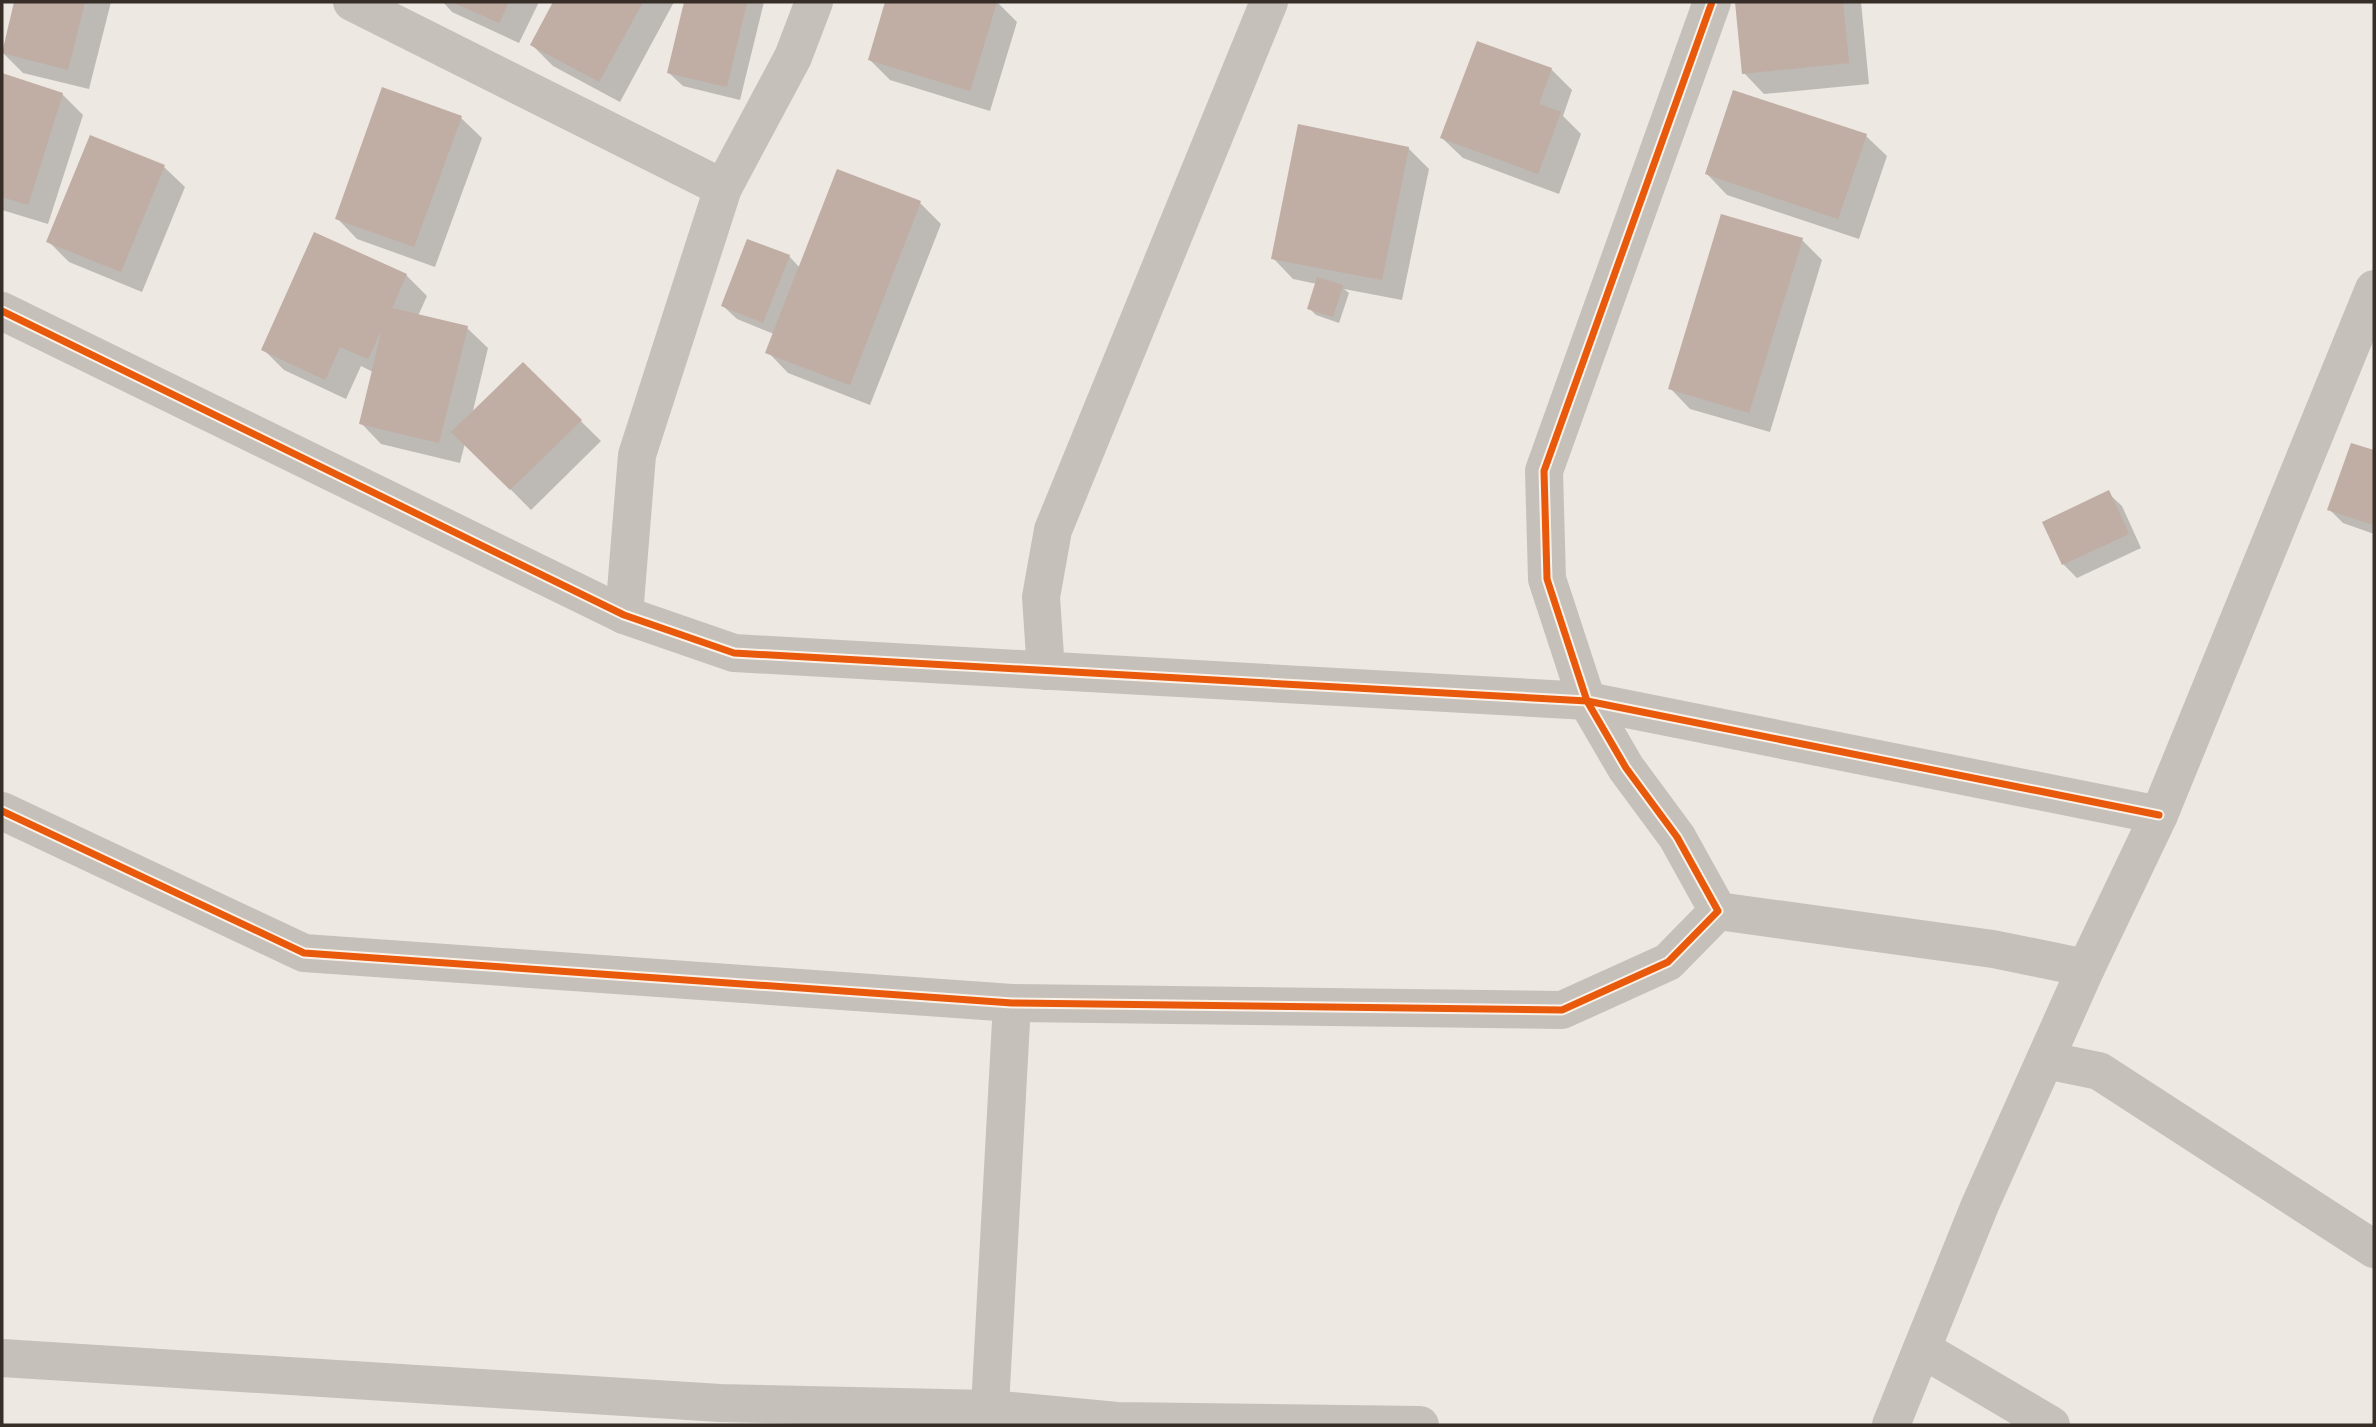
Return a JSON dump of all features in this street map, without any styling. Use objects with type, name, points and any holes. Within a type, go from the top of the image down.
[{"type":"street","points":[[352,2],[723,188]]},
{"type":"street","points":[[624,615],[637,455],[723,188],[793,57],[814,2]]},
{"type":"street","points":[[1046,671],[1041,597],[1053,530],[1269,2]]},
{"type":"street","points":[[1712,2],[1544,471],[1547,579],[1587,701],[1626,768],[1677,837],[1718,911]]},
{"type":"street","points":[[1891,1425],[1980,1205],[2086,968],[2159,815],[2366,332],[2374,289]]},
{"type":"street","points":[[2,311],[624,615],[734,653],[1587,701],[2159,815]]},
{"type":"street","points":[[2,811],[304,953],[1012,1003],[1562,1010],[1668,962],[1718,911]]},
{"type":"street","points":[[1718,911],[1993,949],[2086,968]]},
{"type":"street","points":[[989,1417],[1012,1003]]},
{"type":"street","points":[[2045,1060],[2099,1071],[2374,1249]]},
{"type":"street","points":[[1922,1349],[2051,1425]]},
{"type":"street","points":[[2,1358],[989,1417],[1420,1425]]},
{"type":"building","points":[[14,2],[85,2],[68,70],[2,53]]},
{"type":"building","points":[[452,2],[509,2],[499,23]]},
{"type":"building","points":[[553,2],[643,2],[599,82],[530,45]]},
{"type":"building","points":[[684,2],[747,2],[727,87],[667,73]]},
{"type":"building","points":[[885,2],[997,2],[970,91],[868,60]]},
{"type":"building","points":[[1735,2],[1843,2],[1849,63],[1742,74]]},
{"type":"building","points":[[1477,41],[1552,68],[1539,104],[1561,112],[1538,174],[1440,138]]},
{"type":"building","points":[[2,73],[63,93],[28,205],[2,197]]},
{"type":"building","points":[[382,87],[462,116],[414,247],[335,219]]},
{"type":"building","points":[[1733,90],[1867,134],[1838,219],[1705,174]]},
{"type":"building","points":[[1298,124],[1409,147],[1382,280],[1271,259]]},
{"type":"building","points":[[90,135],[165,165],[121,272],[46,242]]},
{"type":"building","points":[[837,169],[921,201],[850,385],[765,353]]},
{"type":"building","points":[[1721,214],[1803,238],[1749,413],[1668,389]]},
{"type":"building","points":[[314,232],[407,274],[392,308],[468,326],[439,443],[359,424],[382,329],[368,359],[340,347],[325,380],[261,350]]},
{"type":"building","points":[[747,239],[790,255],[763,323],[721,306]]},
{"type":"building","points":[[1317,277],[1343,285],[1333,317],[1307,309]]},
{"type":"building","points":[[523,362],[582,420],[510,490],[451,432]]},
{"type":"building","points":[[2351,443],[2374,450],[2374,525],[2327,510]]},
{"type":"building","points":[[2109,490],[2129,534],[2062,565],[2042,522]]},
{"type":"cycle path","points":[[2,811],[304,953],[1012,1003],[1562,1010],[1668,962],[1718,911],[1677,837],[1626,768],[1587,701],[1547,579],[1544,471],[1712,2]]},
{"type":"cycle path","points":[[2,311],[624,615],[734,653],[1587,701],[2159,815]]}]
